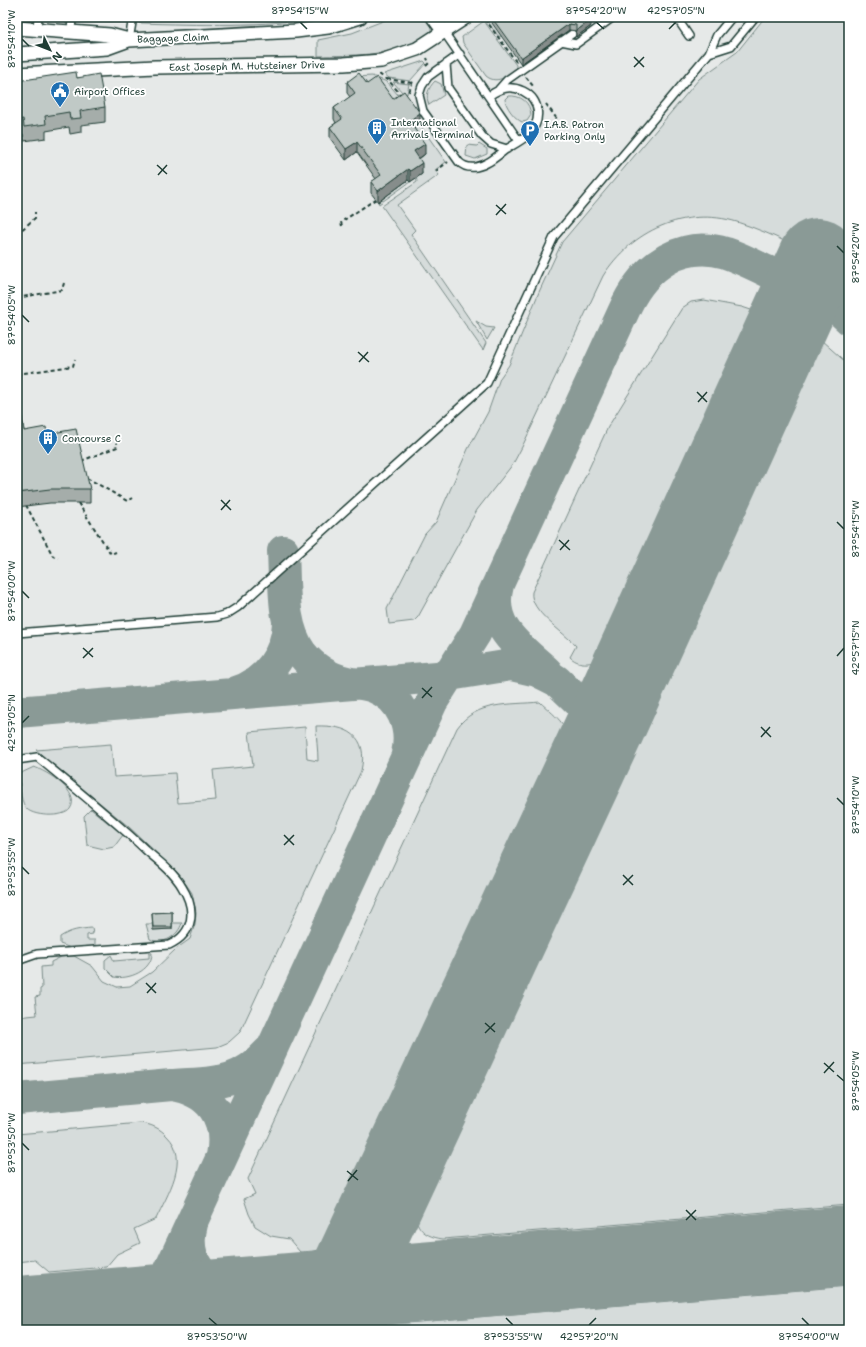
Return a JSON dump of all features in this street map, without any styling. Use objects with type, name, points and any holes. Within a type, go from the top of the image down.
[{"type":"street","name":"Baggage Claim","points":[[27,25],[71,32],[110,35],[129,40],[296,31],[328,27],[360,17]]},
{"type":"street","points":[[433,17],[444,32]]},
{"type":"street","name":"East Joseph M. Hutsteiner Drive","points":[[17,74],[155,67],[344,64],[372,62],[391,59],[417,49],[466,17]]},
{"type":"street","points":[[17,54],[107,48],[129,40]]},
{"type":"lane","points":[[71,32],[72,17]]},
{"type":"lane","points":[[129,40],[132,17]]},
{"type":"lane","points":[[676,17],[689,36]]},
{"type":"lane","points":[[17,633],[217,617],[227,614],[238,607],[487,383],[554,237],[709,53],[718,35],[732,17]]},
{"type":"lane","points":[[709,53],[731,46],[755,17]]},
{"type":"lane","points":[[561,41],[576,44],[612,18]]},
{"type":"lane","points":[[444,32],[520,141]]},
{"type":"lane","points":[[499,90],[507,80],[572,34]]},
{"type":"lane","points":[[460,54],[425,81],[420,90],[419,101],[423,111],[459,162],[465,166],[480,166],[520,141],[528,135],[534,126],[538,113],[537,105],[532,98],[522,90],[509,88],[499,90],[489,96]]},
{"type":"lane","points":[[446,64],[448,88],[482,136],[491,144],[507,149]]},
{"type":"lane","points":[[17,760],[37,757],[126,831],[177,879],[188,898],[191,913],[188,929],[184,936],[169,945],[37,954],[17,961]]},
{"type":"path","points":[[378,73],[386,78],[405,98]]},
{"type":"path","points":[[386,78],[412,83]]},
{"type":"path","points":[[342,226],[342,222],[376,200]]},
{"type":"path","points":[[17,234],[35,218],[35,212]]},
{"type":"path","points":[[17,298],[62,290],[64,283]]},
{"type":"path","points":[[17,374],[74,366],[75,359]]},
{"type":"path","points":[[80,462],[117,447],[117,441]]},
{"type":"path","points":[[84,477],[127,501],[132,498]]},
{"type":"path","points":[[78,503],[111,554],[116,552]]},
{"type":"path","points":[[26,505],[53,556],[58,558]]},
{"type":"shaded area","points":[[17,17],[849,17],[849,1330],[17,1330]]},
{"type":"shaded area","points":[[77,17],[127,17],[127,22],[79,19]]},
{"type":"shaded area","points":[[137,17],[323,17],[254,24],[208,25],[139,23]]},
{"type":"shaded area","points":[[393,17],[425,17],[431,25],[431,30],[423,38],[405,46],[381,53],[318,56],[318,40],[352,33]]},
{"type":"shaded area","points":[[490,17],[501,17],[501,36],[499,37],[486,20]]},
{"type":"shaded area","points":[[765,17],[849,17],[849,275],[840,268],[776,237],[750,226],[717,218],[698,217],[679,220],[661,226],[628,246],[603,276],[513,464],[477,510],[418,617],[414,621],[389,624],[387,609],[425,534],[436,522],[468,449],[488,412],[500,378],[509,365],[539,292],[562,242],[699,79],[737,52]]},
{"type":"shaded area","points":[[484,21],[516,65],[516,69],[498,80],[490,79],[486,76],[463,43],[462,37]]},
{"type":"shaded area","points":[[424,61],[426,63],[410,81],[389,78],[384,74]]},
{"type":"shaded area","points":[[372,76],[387,82],[404,102],[365,93],[354,77]]},
{"type":"shaded area","points":[[435,81],[441,84],[444,95],[429,105],[427,98],[428,92]]},
{"type":"shaded area","points":[[393,82],[409,84],[407,94],[403,93]]},
{"type":"shaded area","points":[[508,96],[521,98],[527,103],[531,115],[527,121],[522,122],[511,112],[505,102],[505,99]]},
{"type":"shaded area","points":[[420,125],[446,162],[435,170],[439,175],[397,205],[415,230],[411,234],[486,343],[483,350],[382,206],[417,182],[414,162],[424,154],[409,132]]},
{"type":"shaded area","points":[[479,144],[487,149],[487,154],[475,159],[466,156],[467,145],[477,146]]},
{"type":"shaded area","points":[[408,180],[410,182],[379,204],[378,202]]},
{"type":"shaded area","points":[[704,300],[742,307],[763,314],[608,652],[600,659],[590,663],[579,662],[570,657],[576,646],[541,614],[533,599],[532,592],[608,427],[682,308],[691,302]]},
{"type":"shaded area","points":[[476,321],[486,327],[494,328],[487,340]]},
{"type":"shaded area","points":[[821,340],[849,365],[849,1205],[443,1239],[429,1235],[420,1228],[417,1223],[415,1210],[416,1202],[803,356],[811,346]]},
{"type":"shaded area","points":[[540,702],[564,726],[567,738],[565,745],[340,1235],[337,1240],[328,1247],[300,1252],[289,1239],[271,1236],[255,1226],[244,1199],[255,1194],[248,1179],[457,728],[465,719],[484,709],[506,704]]},
{"type":"shaded area","points":[[316,726],[327,726],[346,730],[353,735],[362,749],[363,759],[361,771],[240,1032],[229,1042],[217,1047],[17,1065],[17,1017],[37,1015],[35,997],[40,996],[40,989],[42,988],[41,967],[51,966],[51,962],[61,957],[74,956],[92,966],[104,981],[117,987],[130,986],[152,972],[176,949],[190,939],[195,924],[196,912],[192,893],[179,874],[129,827],[36,750],[111,744],[114,777],[175,773],[178,803],[216,800],[213,770],[253,766],[249,732],[305,727],[307,759],[318,761]]},
{"type":"shaded area","points":[[34,767],[54,778],[67,789],[71,796],[72,802],[70,809],[67,812],[48,815],[34,813],[25,807],[21,796],[19,774]]},
{"type":"shaded area","points":[[91,809],[123,835],[114,847],[104,849],[87,845],[84,816]]},
{"type":"shaded area","points":[[172,923],[182,923],[174,936],[160,941],[150,939],[146,924],[153,924],[153,930],[172,929]]},
{"type":"shaded area","points":[[92,928],[93,934],[87,935],[87,940],[95,940],[95,946],[71,948],[60,944],[60,937],[68,933],[75,930]]},
{"type":"shaded area","points":[[149,953],[152,953],[148,965],[138,973],[120,978],[114,977],[105,968],[105,960],[111,955],[114,961],[149,958]]},
{"type":"shaded area","points":[[140,1123],[155,1127],[167,1136],[174,1145],[177,1155],[177,1166],[171,1188],[156,1219],[134,1229],[140,1243],[117,1254],[106,1267],[49,1272],[35,1260],[17,1262],[17,1134]]},
{"type":"shaded area","points":[[849,1286],[849,1330],[357,1330],[359,1327]]},
{"type":"building","points":[[589,17],[591,20],[576,31],[576,25],[569,24],[521,58],[492,18]]},
{"type":"building","name":"Airport Offices","points":[[76,72],[77,78],[99,74],[105,107],[80,111],[81,118],[70,119],[69,112],[45,116],[46,124],[24,127],[23,119],[17,120],[17,81]]},
{"type":"building","name":"International Arrivals Terminal","points":[[359,73],[367,84],[377,77],[393,99],[404,91],[420,113],[409,121],[425,144],[414,151],[422,163],[410,171],[408,169],[378,191],[371,182],[381,175],[357,142],[346,149],[330,127],[342,119],[334,108],[355,93],[347,82]]},
{"type":"building","name":"Concourse C","points":[[17,388],[24,431],[46,427],[47,434],[76,429],[90,489],[50,489],[17,493]]},
{"type":"building","points":[[172,912],[172,927],[153,927],[152,913]]},
{"type":"taxiway","points":[[142,1330],[432,702],[475,634],[627,304],[635,290],[644,278],[667,259],[680,253],[694,250],[710,250],[737,257],[813,291],[829,301],[849,319]]},
{"type":"taxiway","points":[[283,551],[285,604],[290,631],[295,643],[306,659],[328,676],[341,681],[374,687],[392,698],[403,714],[407,724],[407,754]]},
{"type":"taxiway","points":[[498,585],[496,600],[497,613],[508,635],[526,654],[547,672]]},
{"type":"taxiway","points":[[236,692],[257,682],[273,666],[284,646],[288,623]]},
{"type":"taxiway","points":[[17,712],[437,677],[511,665],[537,671],[557,681]]},
{"type":"taxiway","points":[[540,670],[557,681],[605,727]]},
{"type":"taxiway","points":[[174,1085],[225,1080],[246,1071],[268,1052]]},
{"type":"taxiway","points":[[17,1099],[171,1085],[185,1088],[196,1093],[214,1108],[222,1129],[222,1156]]},
{"type":"taxiway","points":[[192,1224],[190,1247],[195,1263],[209,1280],[221,1288],[252,1294],[315,1288],[325,1290]]},
{"type":"taxiway","points":[[17,1314],[21,1312],[131,1303],[150,1295],[164,1280]]},
{"type":"taxiway","points":[[144,1328],[157,1313],[172,1305],[245,1299]]},
{"type":"taxiway","points":[[68,1314],[88,1316],[111,1330]]},
{"type":"runway","points":[[324,1330],[605,727],[818,258]]},
{"type":"runway","points":[[17,1316],[849,1246]]},
{"type":"place","name":"Airport Offices","points":[[60,108]]},
{"type":"place","name":"International Arrivals Terminal","points":[[377,145]]},
{"type":"place","name":"I.A.B. Patron Parking Only","points":[[530,147]]},
{"type":"place","name":"Concourse C","points":[[48,455]]}]
